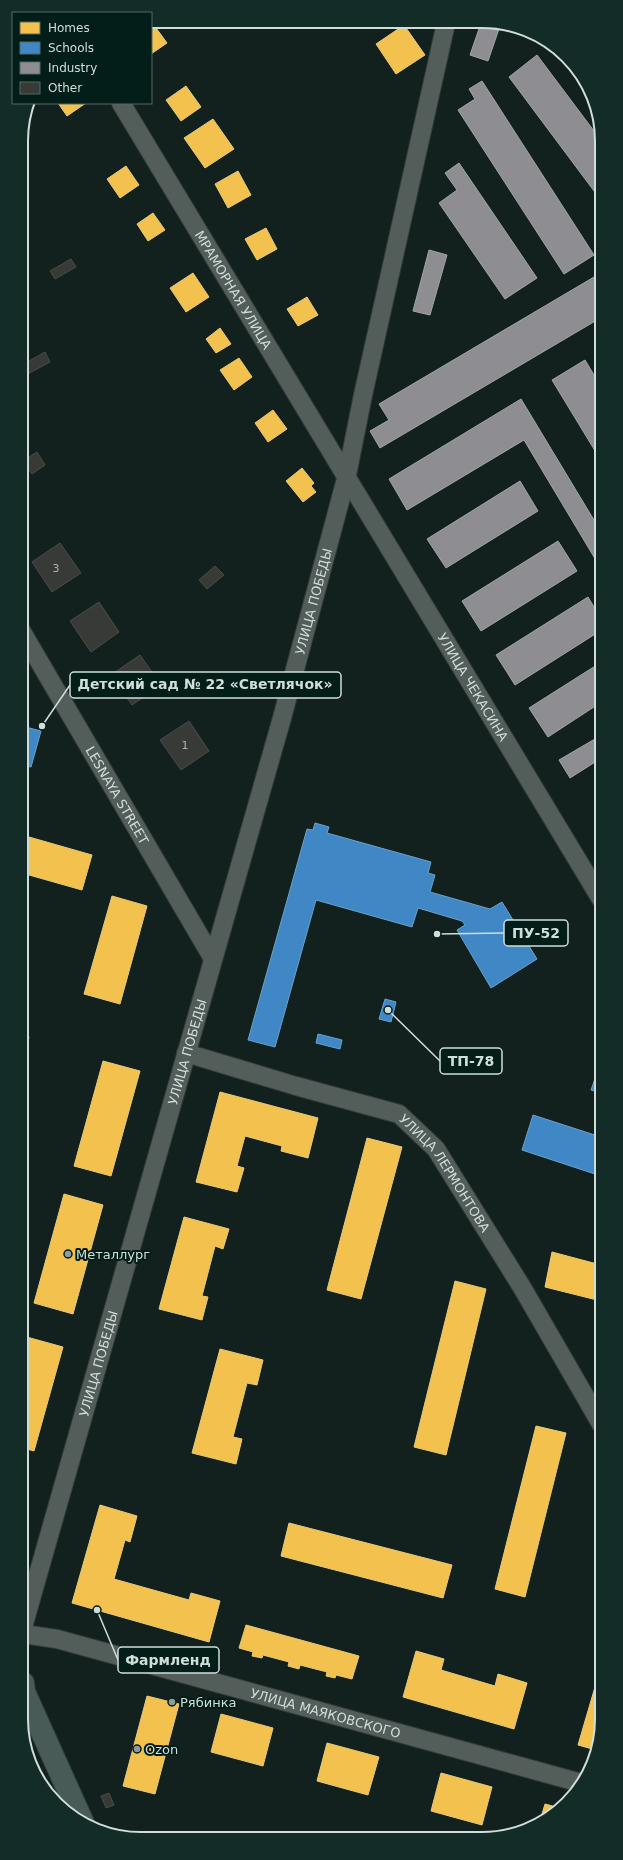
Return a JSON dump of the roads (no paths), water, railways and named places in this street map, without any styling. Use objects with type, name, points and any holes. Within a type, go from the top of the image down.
[{"type":"main road","points":[[28,1701],[80,1814]]},
{"type":"street","name":"УЛИЦА ПОБЕДЫ","points":[[28,1609],[212,957],[282,718],[347,475],[364,388],[442,28]]},
{"type":"street","name":"МРАМОРНАЯ УЛИЦА","points":[[122,104],[347,475]]},
{"type":"street","name":"УЛИЦА ЧЕКАСИНА","points":[[347,475],[595,887]]},
{"type":"street","name":"LESNAYA STREET","points":[[28,642],[212,957]]},
{"type":"street","name":"УЛИЦА ЛЕРМОНТОВА","points":[[186,1053],[296,1086],[399,1114],[436,1149],[523,1289],[595,1414]]},
{"type":"street","name":"УЛИЦА МАЯКОВСКОГО","points":[[28,1635],[64,1641],[576,1781]]},
{"type":"place","name":"Детский сад № 22 «Светлячок»","points":[[42,726]]},
{"type":"place","name":"ПУ-52","points":[[437,934]]},
{"type":"place","name":"ТП-78","points":[[388,1010]]},
{"type":"place","name":"Металлург","points":[[68,1254]]},
{"type":"place","name":"Фармленд","points":[[97,1610]]},
{"type":"place","name":"Рябинка","points":[[172,1702]]},
{"type":"place","name":"Ozon","points":[[137,1749]]}]
